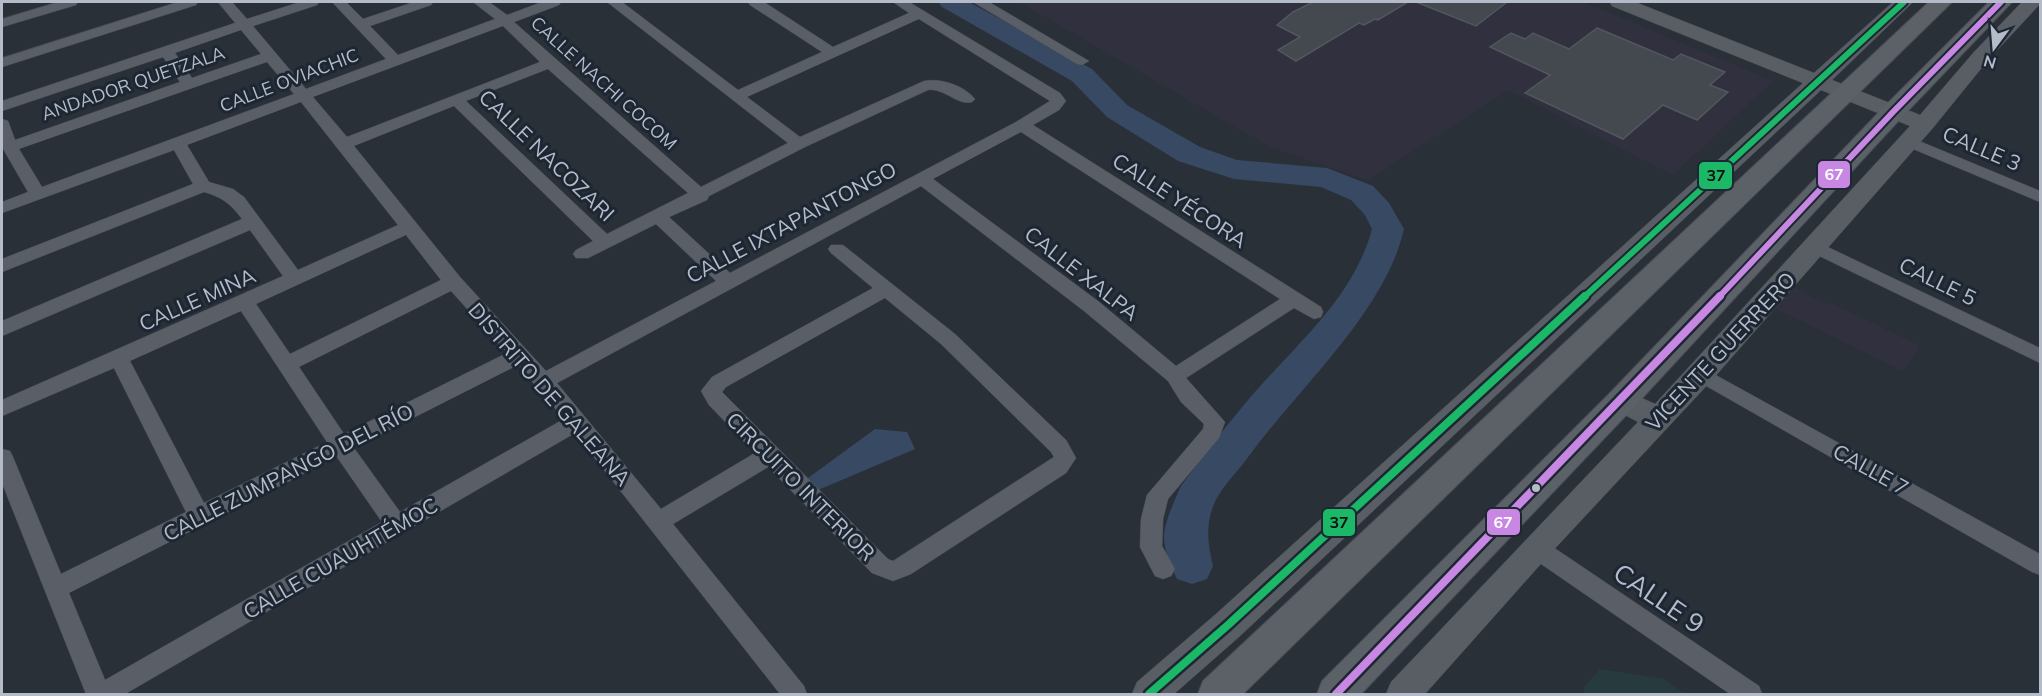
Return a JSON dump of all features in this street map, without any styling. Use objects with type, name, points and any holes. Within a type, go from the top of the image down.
[{"type":"main road","points":[[1619,2],[1852,87],[1898,106],[1922,125]]},
{"type":"main road","points":[[1657,2],[1821,75]]},
{"type":"main road","points":[[1149,694],[1228,625],[1821,75],[1904,2]]},
{"type":"main road","points":[[1217,694],[1941,2]]},
{"type":"main road","points":[[1336,694],[1622,400],[1898,106],[2001,2]]},
{"type":"main road","name":"VICENTE GUERRERO","points":[[1403,694],[1536,548],[1701,374],[1981,56],[2032,2]]},
{"type":"main road","points":[[1622,400],[1658,419]]},
{"type":"street","points":[[2,23],[71,2]]},
{"type":"street","points":[[2,63],[191,2]]},
{"type":"street","name":"DISTRITO DE GALEANA","points":[[225,2],[344,144],[453,282],[544,381],[578,422],[795,694]]},
{"type":"street","points":[[2,106],[312,2]]},
{"type":"street","points":[[339,2],[395,60]]},
{"type":"street","points":[[361,24],[426,2]]},
{"type":"street","name":"CALLE NACHI COCOM","points":[[480,2],[504,20],[701,196]]},
{"type":"street","name":"CALLE OVIACHIC","points":[[2,208],[554,2]]},
{"type":"street","points":[[614,2],[799,144]]},
{"type":"street","points":[[755,2],[831,52]]},
{"type":"street","points":[[900,2],[919,14]]},
{"type":"street","points":[[980,2],[1082,61]]},
{"type":"street","points":[[738,96],[919,14]]},
{"type":"street","name":"CALLE IXTAPANTONGO","points":[[544,381],[1022,125],[1053,107],[1058,101],[1054,96],[919,14]]},
{"type":"street","points":[[166,51],[189,84]]},
{"type":"street","name":"ANDADOR QUETZALA","points":[[10,147],[270,56]]},
{"type":"street","points":[[344,144],[550,63]]},
{"type":"street","points":[[582,254],[701,196],[799,144],[924,86],[934,83],[944,86],[967,99]]},
{"type":"street","name":"CALLE NACOZARI","points":[[457,101],[605,242]]},
{"type":"street","points":[[2,124],[10,147],[38,194]]},
{"type":"street","name":"CALLE YÉCORA","points":[[1022,125],[1314,312]]},
{"type":"street","name":"CALLE 3","points":[[1922,125],[2040,197]]},
{"type":"street","points":[[178,143],[203,186]]},
{"type":"street","name":"CALLE XALPA","points":[[922,178],[1091,306],[1175,376],[1182,392],[1206,410],[1215,422],[1212,432],[1158,495],[1152,519],[1151,547],[1163,569]]},
{"type":"street","points":[[2,266],[203,186],[227,193],[238,201],[295,279]]},
{"type":"street","points":[[659,217],[727,281]]},
{"type":"street","points":[[2,329],[252,222]]},
{"type":"street","name":"CALLE MINA","points":[[2,408],[245,302],[408,227]]},
{"type":"street","name":"CALLE 5","points":[[1815,247],[2040,356]]},
{"type":"street","points":[[837,249],[885,289]]},
{"type":"street","points":[[286,365],[453,282]]},
{"type":"street","name":"CIRCUITO INTERIOR","points":[[885,289],[948,339],[1059,446],[1065,458],[1048,473],[903,567],[892,571],[880,566],[716,400],[711,391],[719,382],[885,289]]},
{"type":"street","points":[[1175,376],[1294,299]]},
{"type":"street","points":[[245,302],[340,446],[397,525]]},
{"type":"street","name":"CALLE ZUMPANGO DEL RÍO","points":[[56,588],[520,355]]},
{"type":"street","points":[[119,358],[200,517]]},
{"type":"street","name":"CALLE 7","points":[[1701,374],[2040,565]]},
{"type":"street","name":"CALLE CUAUHTÉMOC","points":[[100,694],[578,422]]},
{"type":"street","points":[[658,522],[770,455]]},
{"type":"street","points":[[2,457],[100,694]]},
{"type":"street","name":"CALLE 9","points":[[1536,548],[1750,694]]},
{"type":"shaded area","points":[[1019,2],[1583,2],[1773,81],[1673,175],[1508,90],[1368,180],[1270,147]]},
{"type":"shaded area","points":[[1789,285],[1920,346],[1903,371],[1770,306]]},
{"type":"green space","points":[[1600,669],[1664,679],[1684,694],[1584,694],[1584,687]]},
{"type":"water","points":[[875,429],[907,432],[915,449],[811,493],[804,481]]},
{"type":"building","points":[[1313,2],[1408,2],[1378,20],[1375,19],[1364,25],[1359,23],[1296,61],[1278,50],[1300,37],[1277,25],[1293,12]]},
{"type":"building","points":[[1416,2],[1507,2],[1476,26]]},
{"type":"building","points":[[1597,28],[1673,60],[1681,54],[1725,72],[1710,85],[1728,92],[1697,120],[1663,105],[1623,139],[1525,93],[1550,75],[1490,47],[1511,33],[1525,39],[1533,33],[1569,49]]},
{"type":"waterway","points":[[951,2],[1082,75],[1117,111],[1189,154],[1234,169],[1327,178],[1362,193],[1378,210],[1388,229],[1382,254],[1363,288],[1341,319],[1256,416],[1195,498],[1185,537],[1192,566]]},
{"type":"transit line","name":"37","points":[[1149,694],[1228,625],[1904,2]]},
{"type":"transit line","name":"67","points":[[1336,694],[1622,400],[1893,112],[2001,2]]}]
